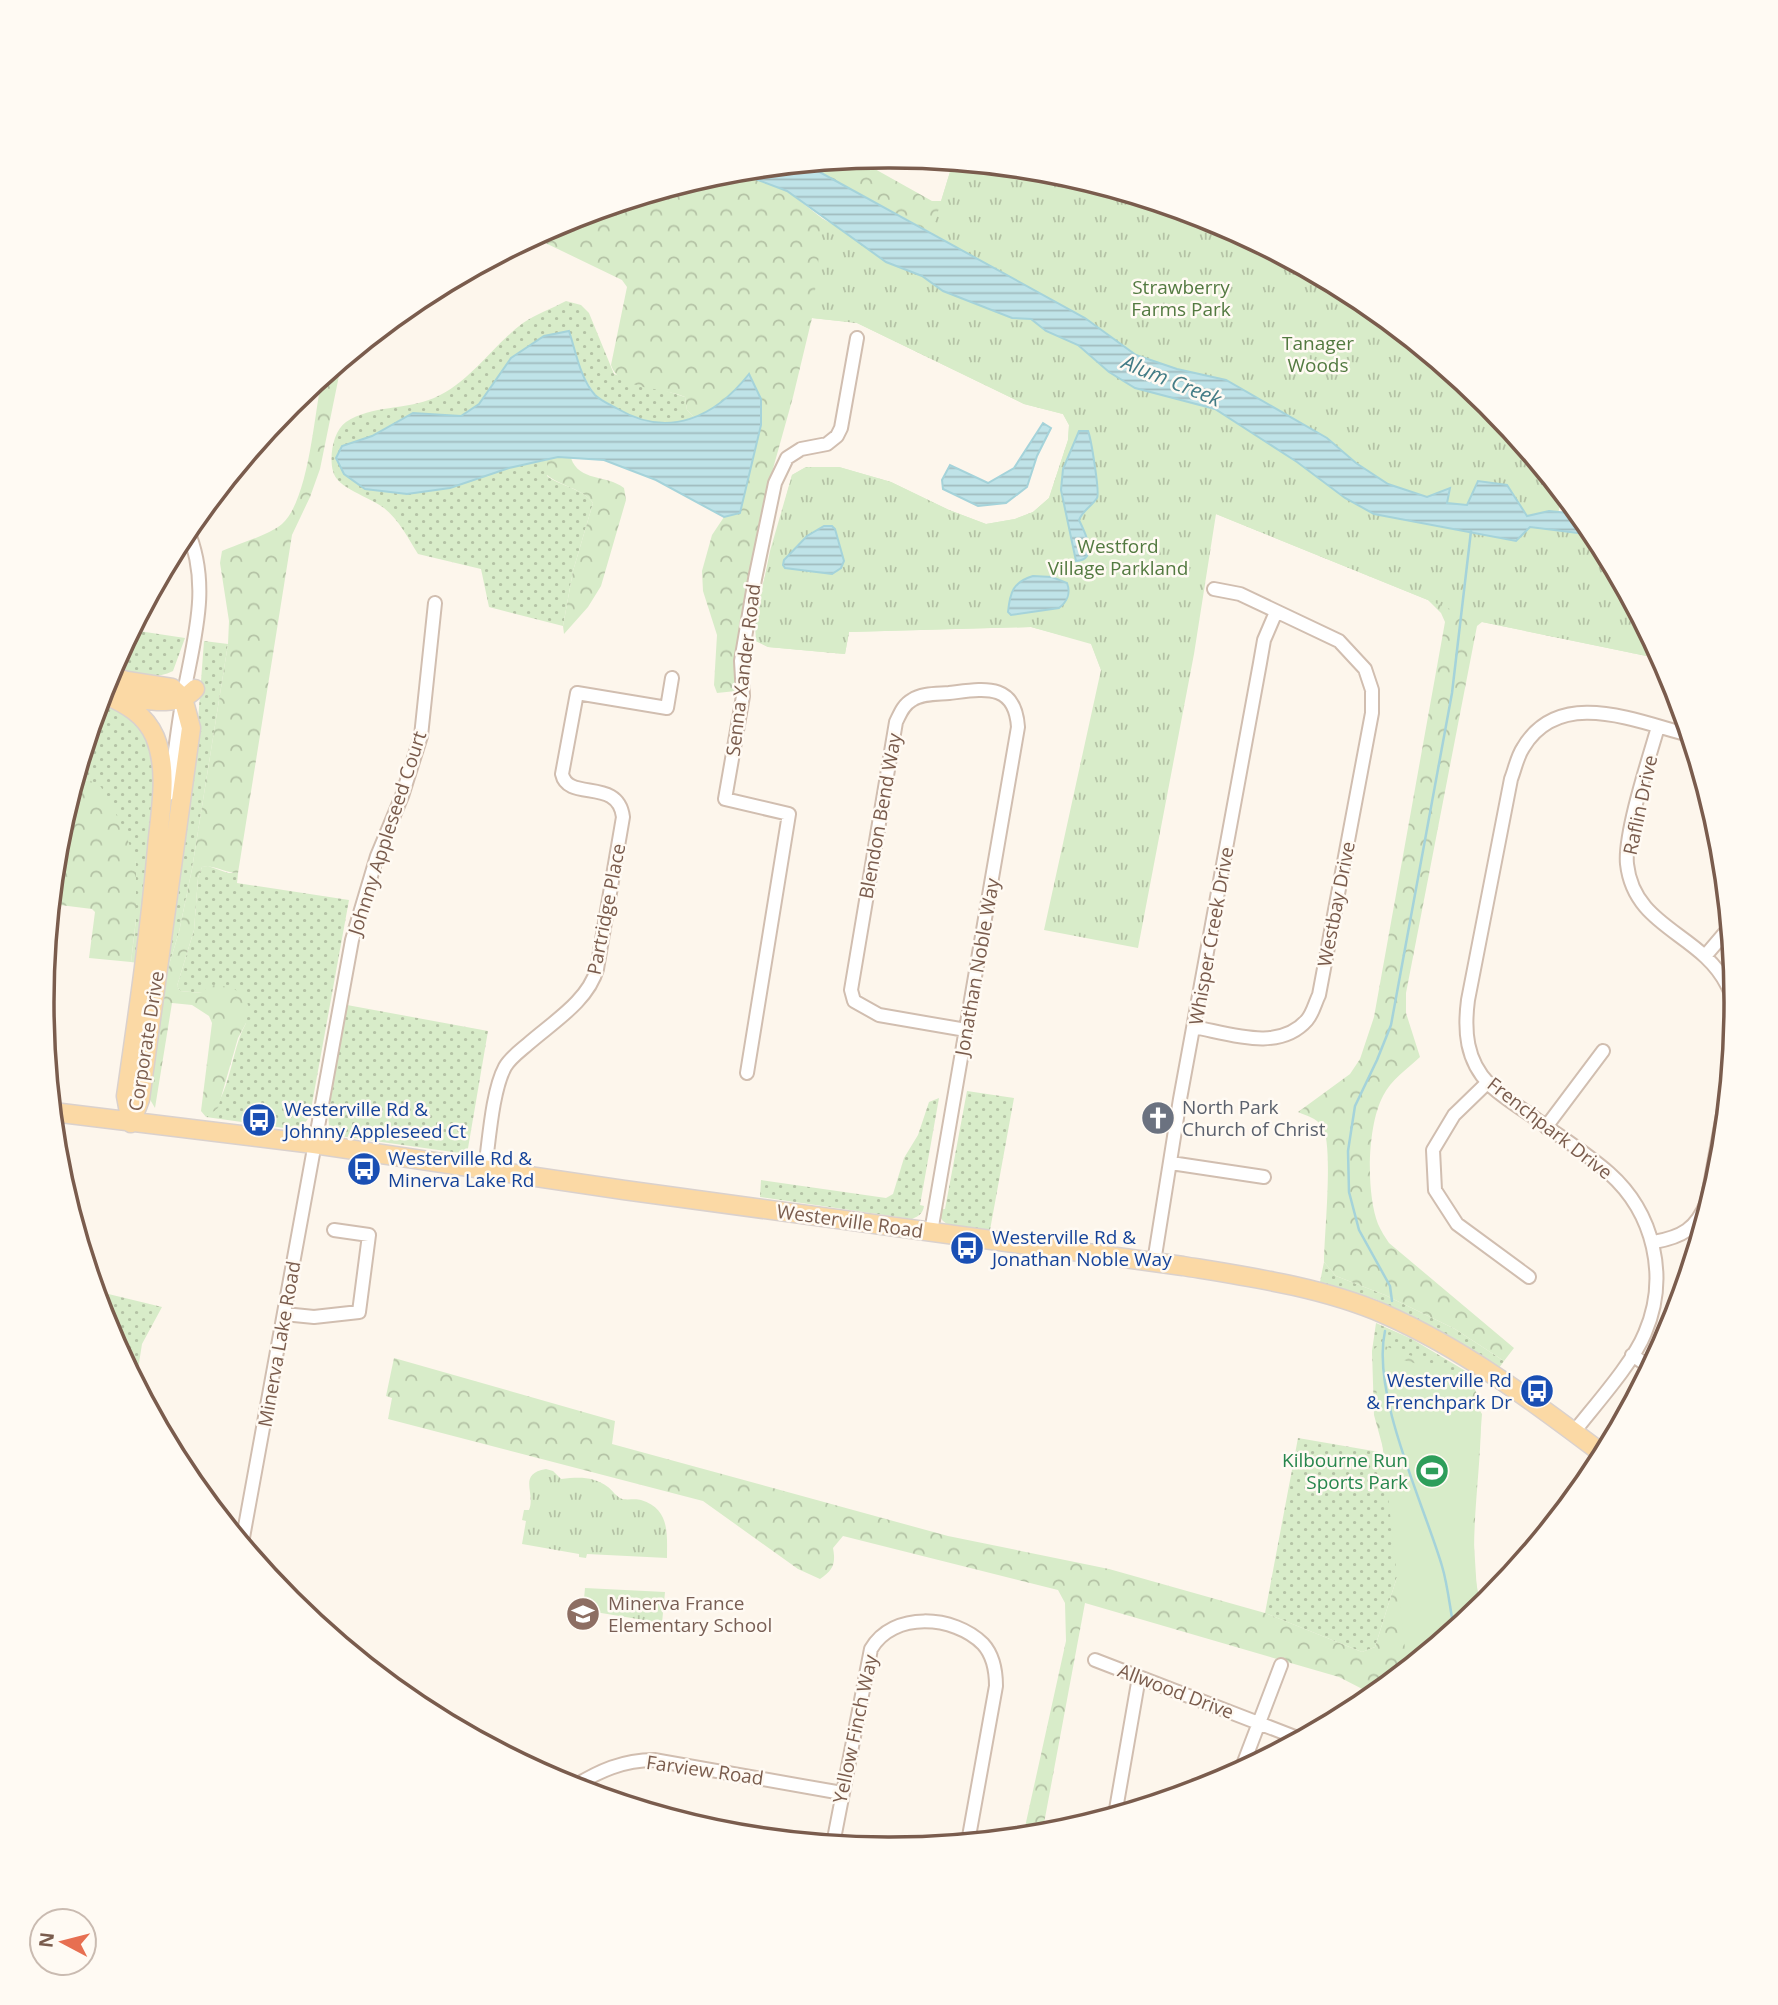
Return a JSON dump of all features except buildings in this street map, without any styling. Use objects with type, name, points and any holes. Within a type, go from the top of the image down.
[{"type":"main road","points":[[120,679],[189,693]]},
{"type":"main road","points":[[113,695],[170,702],[189,693]]},
{"type":"main road","name":"Corporate Drive","points":[[131,1123],[140,1099],[191,728],[189,693]]},
{"type":"main road","points":[[112,698],[142,717],[155,738],[160,758],[162,784],[151,926]]},
{"type":"main road","name":"Corporate Drive","points":[[131,1123],[126,1096],[151,926]]},
{"type":"main road","name":"Westerville Road","points":[[61,1113],[314,1144],[1255,1278],[1328,1295],[1382,1313],[1438,1341],[1479,1366],[1595,1448]]},
{"type":"street","name":"Senna Xander Road","points":[[747,1073],[789,814],[725,799],[743,696],[741,661],[775,483],[787,458],[801,449],[827,443],[837,436],[847,400],[857,338]]},
{"type":"street","name":"Corporate Drive","points":[[151,926],[200,609],[200,569],[192,544]]},
{"type":"street","points":[[1214,589],[1240,594],[1276,612]]},
{"type":"street","name":"Johnny Appleseed Court","points":[[314,1144],[352,940],[377,856],[402,796],[421,737],[435,603]]},
{"type":"street","name":"Westbay Drive","points":[[1194,1027],[1263,1040],[1289,1035],[1308,1019],[1319,995],[1371,713],[1372,690],[1366,669],[1339,642],[1276,612]]},
{"type":"street","name":"Whisper Creek Drive","points":[[1154,1262],[1264,640],[1276,612]]},
{"type":"street","name":"Partridge Place","points":[[485,1170],[499,1087],[505,1068],[515,1055],[580,999],[594,980],[597,968],[622,827],[621,807],[610,795],[567,784],[562,774],[577,693],[667,708],[672,678]]},
{"type":"street","name":"Blendon Bend Way","points":[[966,1030],[879,1015],[854,1001],[852,978],[897,722],[902,709],[912,700],[925,695],[982,689],[997,691],[1014,704]]},
{"type":"street","name":"Jonathan Noble Way","points":[[931,1232],[1018,727],[1014,704]]},
{"type":"street","name":"Frenchpark Drive","points":[[1574,1432],[1646,1333],[1658,1282],[1654,1242],[1628,1194],[1609,1173],[1488,1082],[1471,1054],[1464,1027],[1511,779],[1522,748],[1544,723],[1570,713],[1597,712],[1658,727]]},
{"type":"street","points":[[1658,727],[1678,732]]},
{"type":"street","name":"Raflin Drive","points":[[1658,727],[1632,828],[1627,860],[1629,875],[1636,893],[1652,916],[1706,955],[1723,977]]},
{"type":"street","points":[[1706,955],[1721,937]]},
{"type":"street","points":[[1546,1127],[1603,1051]]},
{"type":"street","points":[[1488,1082],[1454,1115],[1433,1150],[1435,1190],[1457,1224],[1529,1277]]},
{"type":"street","name":"Minerva Lake Road","points":[[244,1532],[314,1144]]},
{"type":"street","points":[[1171,1163],[1264,1177]]},
{"type":"street","points":[[1654,1242],[1673,1238],[1693,1226]]},
{"type":"street","points":[[284,1314],[314,1317],[359,1312],[369,1235],[334,1230]]},
{"type":"street","points":[[1632,1355],[1642,1362]]},
{"type":"street","name":"Yellow Finch Way","points":[[835,1835],[871,1649],[877,1637],[902,1623],[914,1621],[953,1627],[976,1639],[988,1650],[994,1667],[996,1686],[970,1833]]},
{"type":"street","name":"Allwood Drive","points":[[1095,1660],[1288,1735]]},
{"type":"street","points":[[1246,1757],[1281,1665]]},
{"type":"street","points":[[1117,1805],[1139,1677]]},
{"type":"street","name":"Farview Road","points":[[585,1780],[624,1762],[654,1760],[842,1793]]},
{"type":"green space","points":[[874,169],[932,201],[941,201],[950,171],[953,171],[954,245],[819,171]]},
{"type":"green space","name":"Strawberry Farms Park","points":[[950,171],[998,175],[1105,196],[1208,231],[1258,254],[1353,308],[1439,375],[1517,452],[1551,494],[1560,506],[1556,525],[1433,507],[926,251]]},
{"type":"green space","points":[[756,179],[787,191],[823,219],[1135,388],[1215,409],[1586,544],[1612,585],[1648,656],[1482,622],[1477,626],[1406,993],[1406,1013],[1420,1057],[1386,1090],[1378,1109],[1371,1142],[1371,1195],[1383,1234],[1389,1243],[1514,1348],[1504,1361],[1455,1329],[1385,1295],[1336,1276],[1324,1262],[1328,1169],[1326,1135],[1317,1121],[1298,1112],[1350,1074],[1360,1059],[1374,1017],[1445,622],[1441,613],[1428,600],[1216,514],[1101,670],[1091,643],[1031,627],[849,632],[845,654],[768,647],[756,641],[755,625],[770,551],[792,475],[806,467],[839,467],[891,482],[949,510],[986,524],[1015,519],[1033,512],[1049,498],[1068,440],[1069,425],[1063,414],[1024,404],[857,323],[812,318],[764,501],[765,512],[737,650],[736,691],[717,693],[714,685],[717,635],[703,591],[702,571],[712,535],[724,517],[740,513],[761,425],[749,375],[724,400],[694,417],[687,410],[685,397],[642,387],[622,379],[615,373],[611,365],[627,287],[622,280],[545,243],[621,212],[673,196]]},
{"type":"green space","name":"Westford Village Parkland","points":[[823,219],[886,262],[922,276],[943,291],[1012,318],[1031,319],[1046,331],[1078,345],[1109,372],[1135,388],[1215,409],[1297,462],[1345,498],[1374,514],[1515,541],[1529,527],[1579,533],[1612,585],[1648,656],[1482,622],[1216,514],[1194,654],[1138,948],[1044,930],[1101,670],[1091,644],[1031,627],[849,632],[845,654],[768,647],[756,641],[757,606],[792,475],[806,467],[839,467],[891,482],[949,510],[986,524],[1015,519],[1033,512],[1049,498],[1068,440],[1069,425],[1063,414],[1024,404],[857,323],[812,318]]},
{"type":"green space","points":[[566,301],[581,305],[589,313],[614,374],[685,397],[687,410],[694,417],[670,425],[633,418],[596,396],[581,372],[569,331],[511,358],[479,404],[461,416],[413,413],[372,436],[342,446],[509,468],[547,460],[547,476],[584,494],[593,503],[573,571],[563,626],[489,607],[481,569],[418,554],[389,513],[335,477],[332,459],[335,438],[346,422],[367,413],[423,402],[447,391],[523,323]]},
{"type":"green space","points":[[339,375],[320,469],[292,535],[238,873],[202,867],[198,878],[194,930],[177,986],[180,991],[202,993],[209,985],[232,987],[244,997],[249,1007],[246,1023],[238,1038],[218,1108],[206,1117],[201,1111],[212,1023],[209,1016],[192,1005],[172,1003],[155,1108],[148,1096],[162,988],[179,932],[192,869],[228,644],[229,621],[220,563],[222,551],[262,536],[282,524],[299,496],[319,393]]},
{"type":"green space","points":[[571,458],[580,471],[624,488],[626,500],[601,586],[588,607],[564,634],[563,626],[573,571],[593,503],[584,494],[547,475],[547,460]]},
{"type":"green space","points":[[141,631],[185,638],[173,671],[158,676],[123,672]]},
{"type":"green space","points":[[204,641],[228,644],[192,869],[179,932],[162,988],[178,896],[195,761]]},
{"type":"green space","points":[[110,703],[135,719],[152,745],[157,779],[137,963],[131,962],[136,919],[136,863],[89,780],[85,781]]},
{"type":"green space","points":[[89,780],[101,787],[123,827],[136,863],[136,919],[131,962],[89,958],[95,912],[92,909],[60,905],[70,840],[85,781]]},
{"type":"green space","points":[[208,866],[228,873],[238,873],[237,883],[349,900],[310,1115],[305,1123],[291,1129],[206,1117],[221,1098],[246,1023],[202,993],[180,991],[177,986],[194,930],[198,878],[202,867]]},
{"type":"green space","points":[[347,1005],[488,1031],[467,1154],[339,1136],[329,1126],[328,1112]]},
{"type":"green space","points":[[967,1091],[1014,1098],[990,1230],[947,1224],[939,1214],[939,1209],[945,1209]]},
{"type":"green space","points":[[939,1098],[920,1205],[924,1206],[917,1217],[912,1219],[760,1197],[761,1180],[886,1198],[893,1194],[904,1158],[918,1135],[929,1102]]},
{"type":"green space","points":[[1324,1262],[1336,1276],[1385,1295],[1455,1329],[1504,1361],[1499,1368],[1406,1313],[1375,1299],[1320,1282]]},
{"type":"green space","points":[[107,1294],[162,1307],[142,1344],[138,1368]]},
{"type":"green space","points":[[1376,1323],[1412,1339],[1484,1382],[1475,1388],[1456,1375],[1372,1351]]},
{"type":"green space","points":[[1380,1344],[1455,1374],[1473,1387],[1479,1402],[1481,1425],[1474,1554],[1479,1593],[1439,1630],[1363,1690],[1339,1677],[1085,1603],[1044,1822],[1025,1825],[1066,1641],[1065,1603],[1058,1590],[843,1536],[833,1548],[832,1566],[820,1579],[798,1569],[703,1501],[388,1419],[392,1398],[386,1396],[394,1358],[615,1421],[612,1444],[948,1536],[1109,1569],[1265,1613],[1362,1652],[1375,1647],[1402,1561],[1406,1532],[1374,1415],[1372,1351]]},
{"type":"green space","name":"Kilbourne Run Sports Park","points":[[1372,1351],[1456,1375],[1482,1414],[1473,1529],[1478,1594],[1406,1658]]},
{"type":"green space","points":[[1298,1438],[1385,1453],[1402,1561],[1375,1647],[1362,1652],[1265,1613]]},
{"type":"green space","points":[[546,1469],[553,1471],[561,1479],[597,1481],[620,1498],[639,1499],[657,1509],[665,1523],[667,1558],[587,1554],[586,1558],[579,1557],[579,1554],[522,1544],[526,1521],[522,1520],[524,1510],[529,1510],[531,1504],[530,1480],[532,1475]]},
{"type":"green space","points":[[585,1588],[665,1592],[662,1623],[583,1610]]},
{"type":"water","name":"Alum Creek","points":[[819,171],[1085,318],[1136,355],[1177,369],[1226,380],[1327,438],[1356,463],[1388,484],[1427,497],[1450,488],[1447,503],[1467,505],[1478,481],[1507,485],[1527,516],[1549,511],[1564,513],[1579,533],[1530,527],[1516,541],[1374,514],[1345,498],[1297,462],[1215,409],[1135,388],[1109,372],[1078,345],[1046,331],[1031,319],[1012,318],[943,291],[922,276],[886,262],[787,191],[756,179]]},
{"type":"water","points":[[569,331],[582,373],[595,395],[637,418],[655,422],[690,419],[721,402],[749,374],[761,399],[761,425],[740,513],[724,517],[656,480],[604,460],[558,457],[509,468],[450,488],[407,494],[365,489],[344,474],[336,458],[342,446],[372,436],[413,413],[461,416],[479,404],[511,358],[544,336]]},
{"type":"water","points":[[1043,423],[1051,428],[1037,456],[1027,487],[1006,503],[978,506],[943,489],[942,480],[950,465],[988,483],[1014,468]]},
{"type":"water","points":[[1079,431],[1088,431],[1098,494],[1079,520],[1089,551],[1087,556],[1076,561],[1061,490],[1063,469]]},
{"type":"water","points":[[824,526],[832,526],[835,529],[844,561],[841,568],[832,574],[785,568],[784,560],[807,536]]},
{"type":"water","points":[[1033,576],[1052,577],[1067,583],[1069,590],[1066,600],[1059,608],[1011,615],[1008,612],[1014,589],[1021,581]]},
{"type":"waterway","points":[[1392,1301],[1390,1286],[1359,1230],[1349,1192],[1348,1151],[1355,1106],[1391,1025],[1452,693],[1471,531]]},
{"type":"waterway","points":[[1385,1331],[1385,1385],[1392,1416],[1442,1566],[1452,1618]]},
{"type":"place","name":"North Park Church of Christ","points":[[1158,1118]]},
{"type":"place","name":"Westerville Rd & Johnny Appleseed Ct","points":[[259,1120]]},
{"type":"place","name":"Westerville Rd & Minerva Lake Rd","points":[[364,1169]]},
{"type":"place","name":"Westerville Rd & Jonathan Noble Way","points":[[967,1248]]},
{"type":"place","name":"Westerville Rd & Frenchpark Dr","points":[[1537,1391]]},
{"type":"place","name":"Kilbourne Run Sports Park","points":[[1432,1471]]},
{"type":"place","name":"Minerva France Elementary School","points":[[583,1614]]},
{"type":"park label","name":"Tanager Woods","points":[[1318,354]]}]
